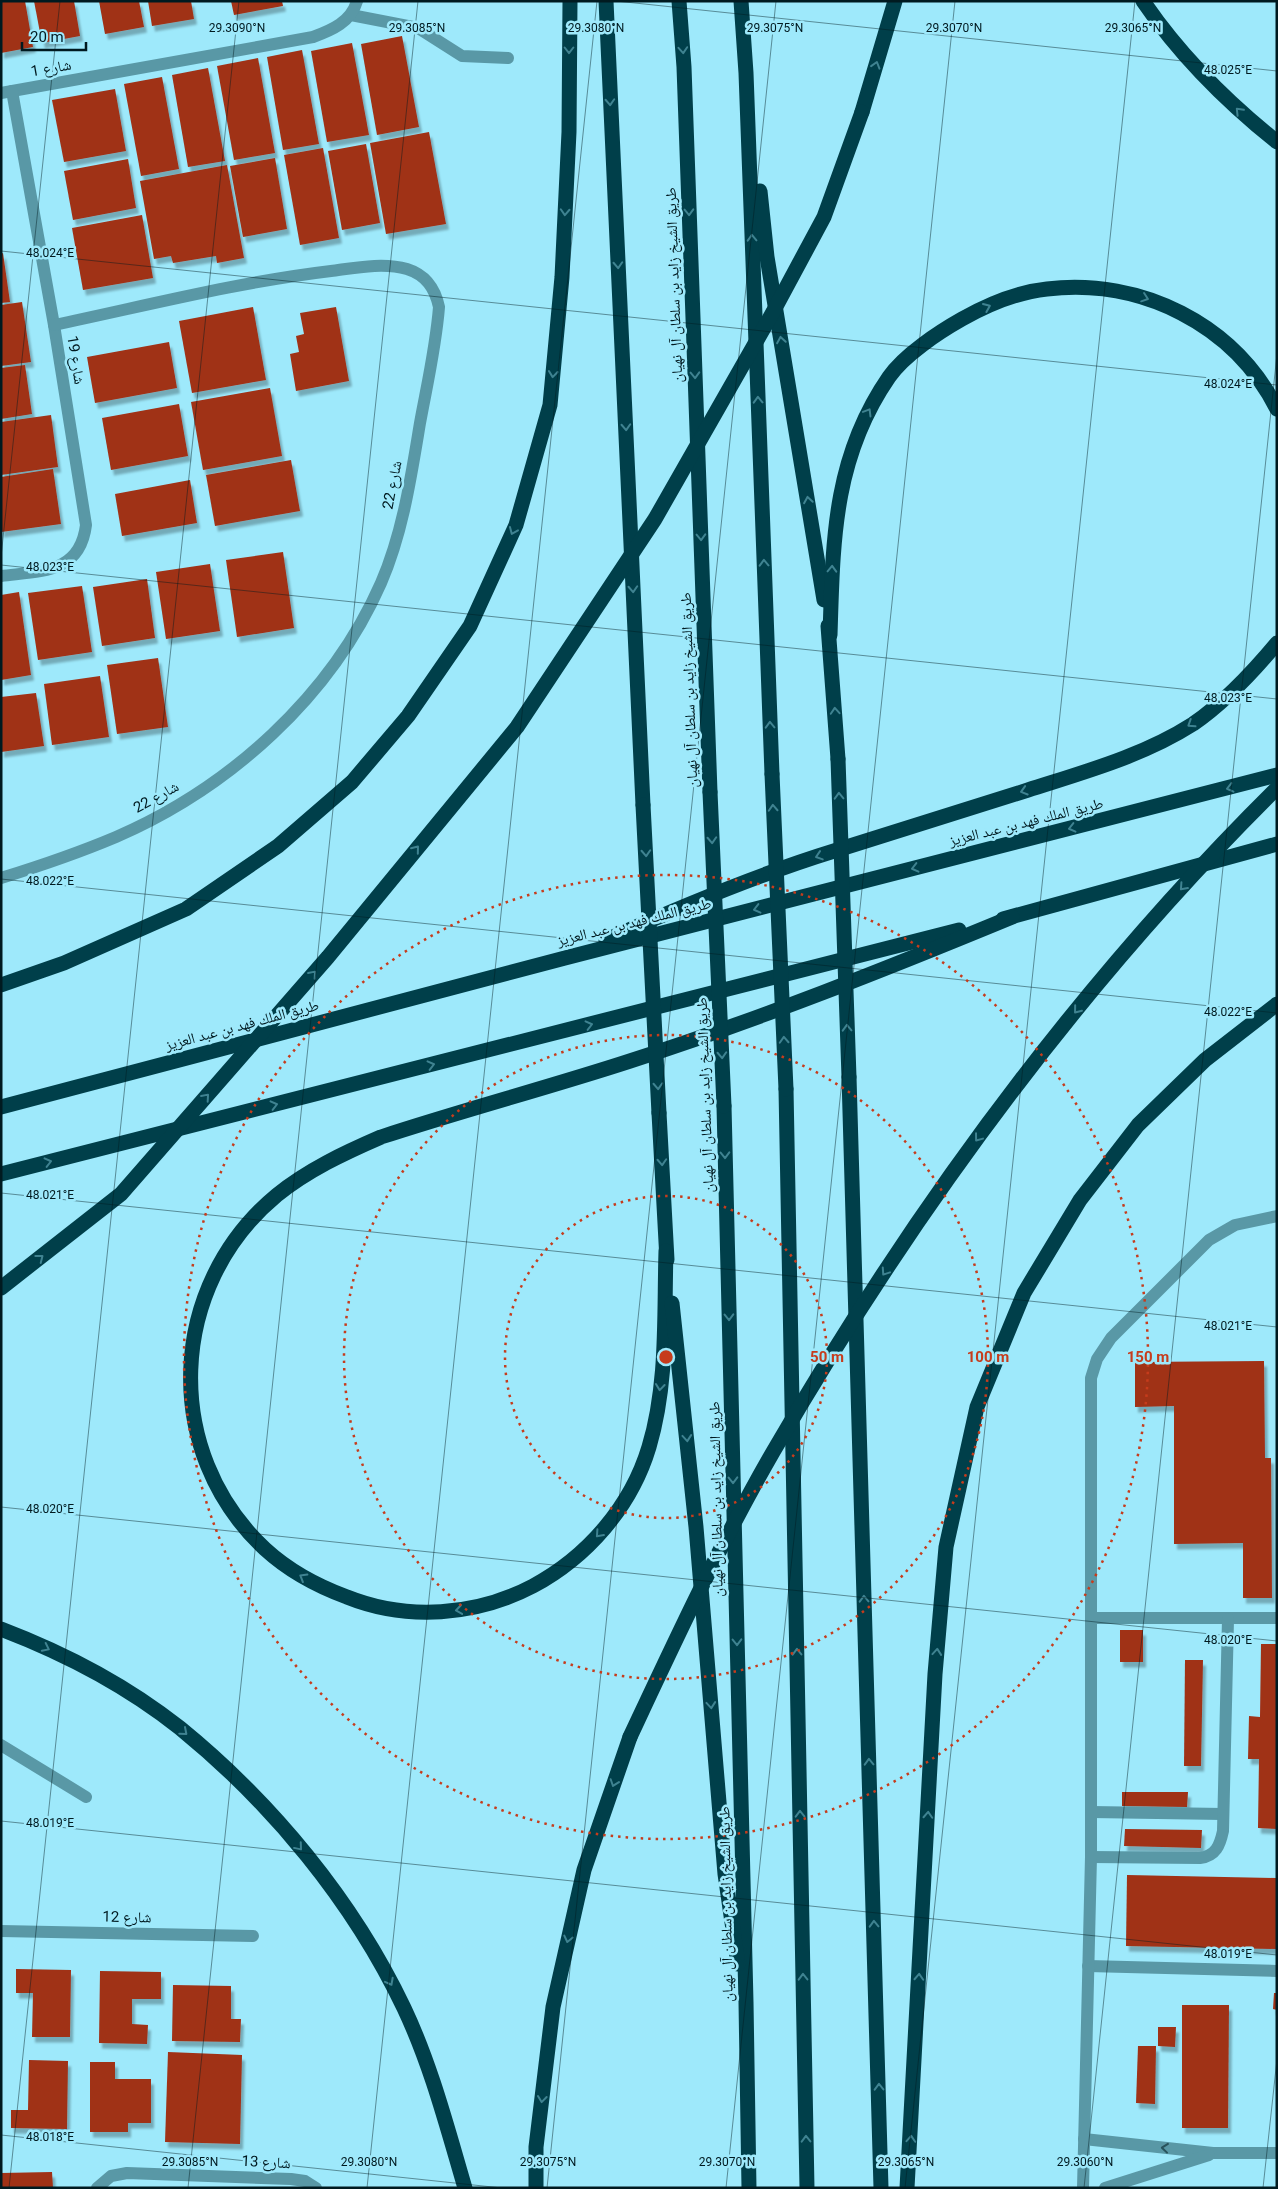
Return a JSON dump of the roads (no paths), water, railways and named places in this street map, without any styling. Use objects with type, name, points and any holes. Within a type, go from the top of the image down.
[{"type":"highway","points":[[1,985],[64,963],[186,909],[278,846],[352,782],[408,716],[470,626],[516,525],[550,405],[562,277],[569,132],[570,1]]},
{"type":"highway","points":[[606,1],[643,805],[666,1250],[694,1508],[726,1883],[737,1960],[746,2002]]},
{"type":"highway","name":"طريق الشيخ زايد بن سلطان آل نهيان","points":[[679,1],[684,67],[710,792],[724,1106],[749,2188]]},
{"type":"highway","points":[[741,1],[746,73],[772,774],[786,1088],[808,2188]]},
{"type":"highway","points":[[1,1288],[121,1194],[328,957],[516,727],[655,519],[773,312],[824,217],[862,112],[895,1]]},
{"type":"highway","points":[[1143,1],[1198,68],[1244,116],[1277,142]]},
{"type":"highway","points":[[746,73],[767,257],[830,635]]},
{"type":"highway","points":[[881,2188],[838,759],[830,635],[833,545],[838,505],[846,466],[859,427],[890,376],[934,335],[987,306],[1045,289],[1077,287],[1109,289],[1141,296],[1171,307],[1199,323],[1225,342],[1248,364],[1267,390],[1277,409]]},
{"type":"highway","points":[[565,958],[740,884],[818,856],[1082,773],[1158,744],[1193,724],[1225,699],[1254,671],[1277,643]]},
{"type":"highway","name":"طريق الملك فهد بن عبد العزيز","points":[[1,1107],[565,958],[1277,776]]},
{"type":"highway","points":[[536,2188],[536,2147],[553,2007],[584,1870],[630,1737],[697,1594],[772,1454],[854,1318],[942,1186],[1036,1060],[1137,937],[1277,788]]},
{"type":"highway","points":[[1,1174],[1012,917],[1277,844]]},
{"type":"highway","points":[[666,1250],[658,1403],[648,1449],[640,1472],[616,1514],[583,1551],[550,1576],[520,1592],[470,1608],[444,1612],[400,1611],[356,1601],[311,1582],[267,1551],[231,1511],[217,1487],[202,1454],[191,1409],[190,1354],[195,1329],[212,1280],[234,1242],[256,1215],[297,1180],[350,1150],[381,1137],[629,1061],[726,1028],[900,963],[1012,917]]},
{"type":"highway","points":[[907,2188],[935,1674],[943,1576],[946,1547],[977,1407],[1024,1293],[1080,1200],[1138,1126],[1205,1060],[1277,1004]]},
{"type":"highway","points":[[1,1628],[89,1670],[134,1696],[180,1728],[262,1805],[311,1861],[346,1909],[375,1955],[404,2008],[430,2074],[465,2188]]},
{"type":"street","name":"شارع 1","points":[[6,92],[301,40],[333,29],[351,15],[358,1]]},
{"type":"street","points":[[351,15],[418,28],[462,56],[508,58]]},
{"type":"street","name":"شارع 19","points":[[1,576],[61,566],[76,554],[85,535],[86,525],[54,325],[6,92]]},
{"type":"street","name":"شارع 22","points":[[1,878],[72,855],[117,836],[194,794],[264,741],[312,694],[333,667],[355,634],[378,591],[400,528],[439,307],[431,285],[416,273],[405,269],[372,267],[296,275],[54,325]]},
{"type":"street","points":[[1083,2188],[1091,1857],[1091,1378],[1097,1359],[1111,1338],[1209,1240],[1235,1225],[1277,1216]]},
{"type":"street","points":[[1092,1618],[1277,1618]]},
{"type":"street","points":[[1091,1857],[1206,1857],[1214,1853],[1220,1844],[1223,1814],[1228,1619]]},
{"type":"street","points":[[1,1744],[86,1797]]},
{"type":"street","points":[[1091,1812],[1223,1814]]},
{"type":"street","name":"شارع 12","points":[[1,1931],[253,1936]]},
{"type":"street","points":[[1088,1966],[1277,1971]]},
{"type":"street","points":[[1084,2139],[1213,2153],[1277,2153]]},
{"type":"street","points":[[1105,2188],[1213,2153]]},
{"type":"street","name":"شارع 13","points":[[98,2188],[111,2176],[128,2172],[291,2179],[305,2182],[316,2188]]}]
